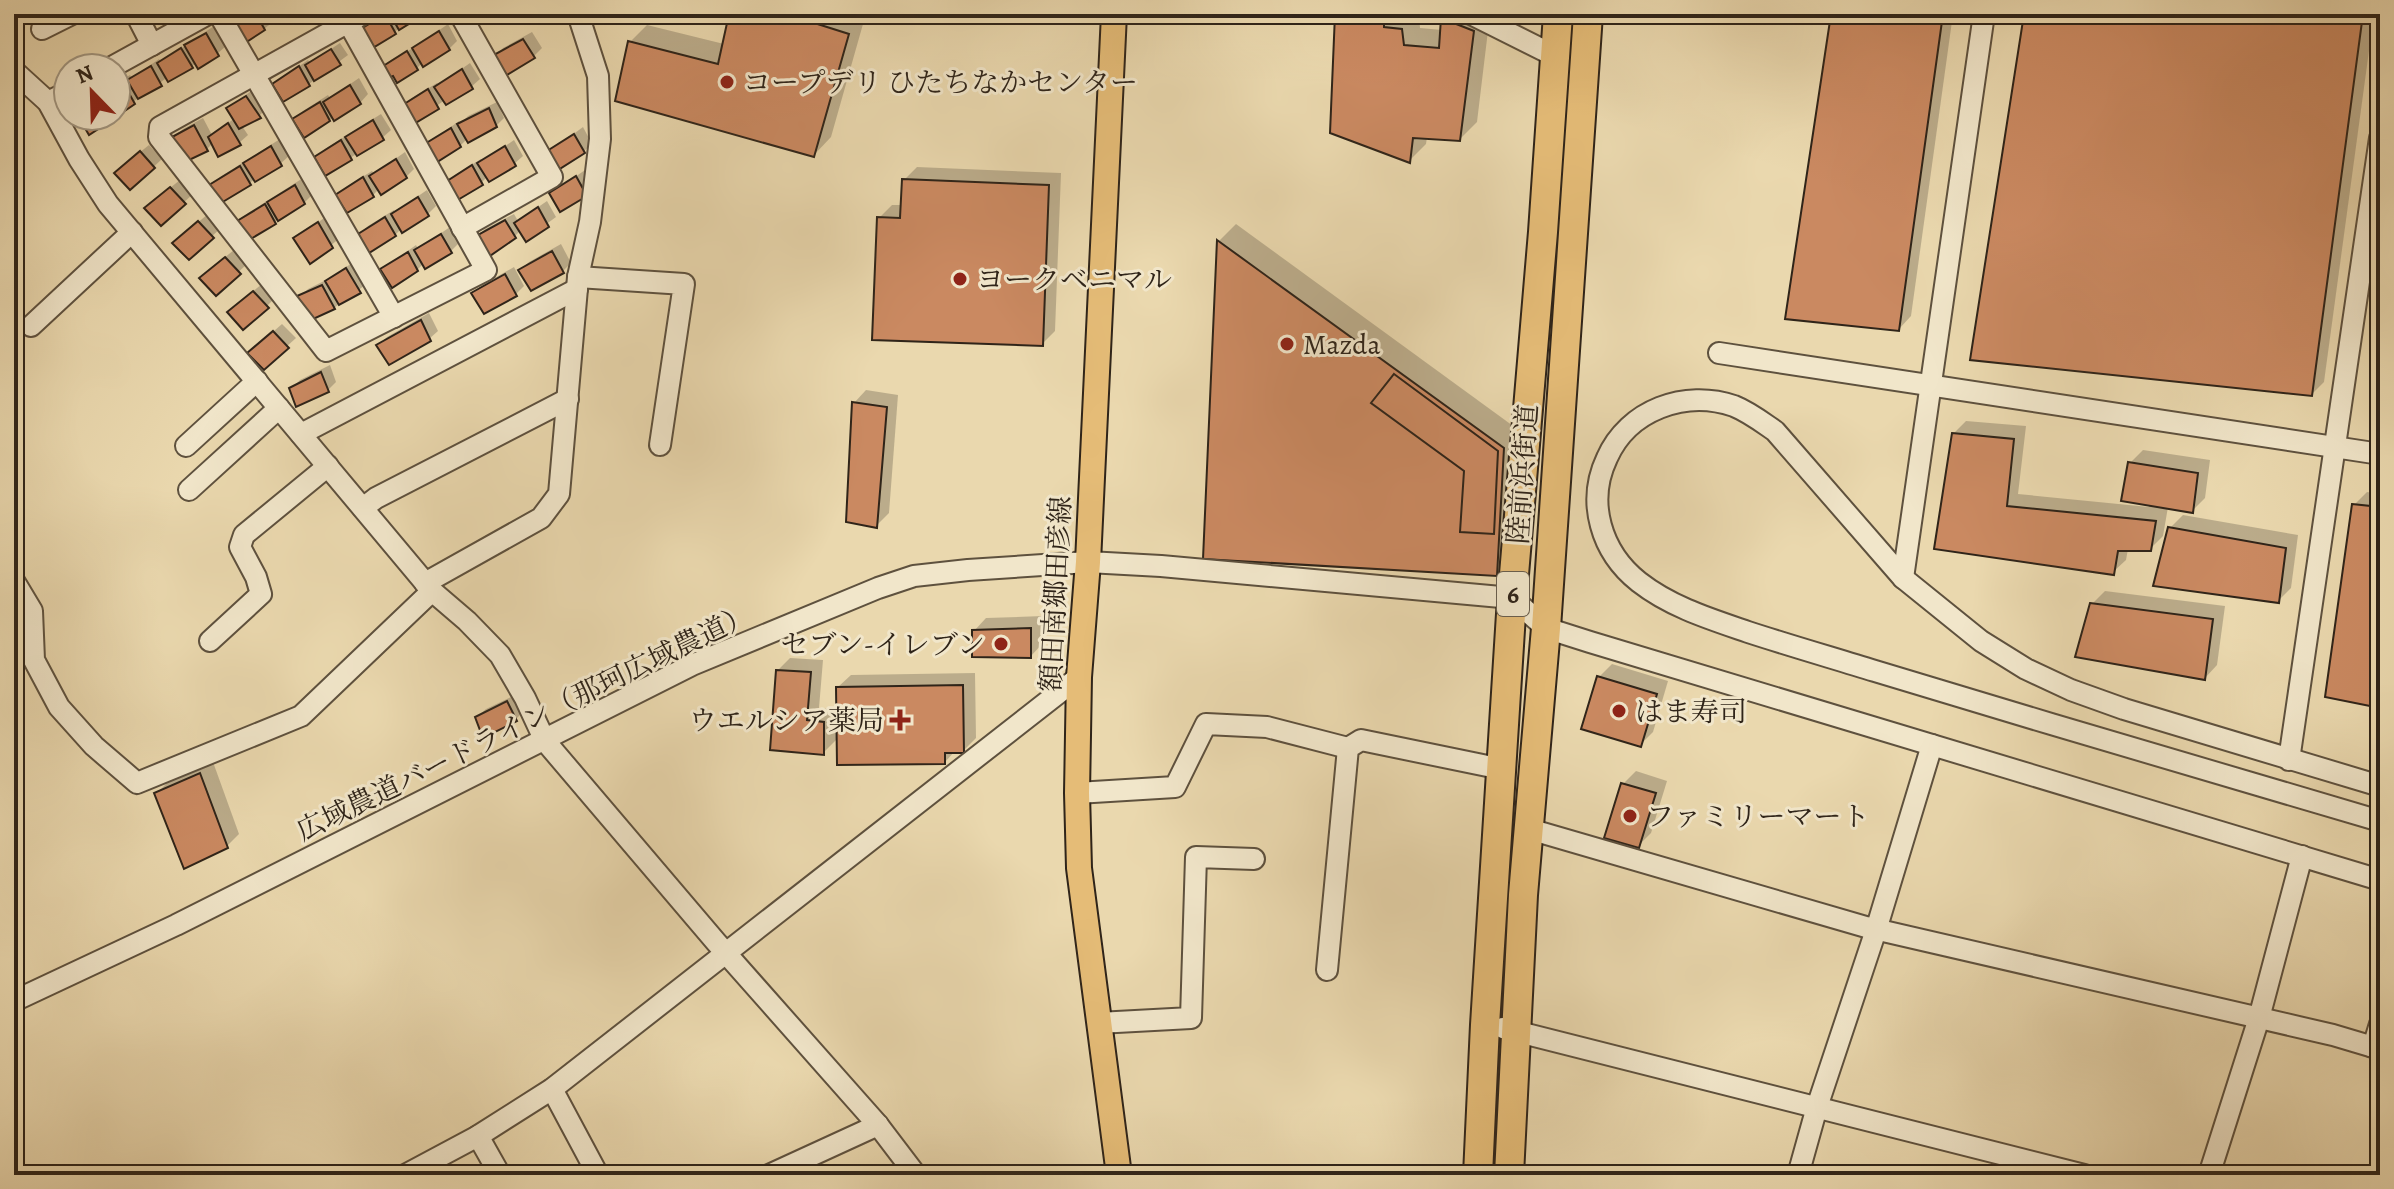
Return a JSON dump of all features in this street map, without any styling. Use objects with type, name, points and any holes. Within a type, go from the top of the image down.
[{"type":"highway","name":"陸前浜街道","points":[[1478,1175],[1512,598],[1558,14]]},
{"type":"highway","name":"陸前浜街道","points":[[1509,1175],[1529,829],[1546,628],[1588,14]]},
{"type":"main road","name":"額田南郷田彦線","points":[[1114,14],[1088,562],[1079,677],[1077,793],[1079,868],[1119,1175]]},
{"type":"street","points":[[42,29],[72,14]]},
{"type":"street","points":[[136,14],[152,45]]},
{"type":"street","points":[[132,56],[208,14]]},
{"type":"street","points":[[219,14],[394,317]]},
{"type":"street","points":[[460,14],[552,177],[462,228]]},
{"type":"street","points":[[14,581],[32,611],[34,660],[59,707],[94,746],[137,783],[301,716],[428,587],[541,518],[559,494],[578,283],[590,222],[600,139],[598,76],[578,14]]},
{"type":"street","points":[[1471,14],[1555,56]]},
{"type":"street","points":[[1903,578],[1984,14]]},
{"type":"street","points":[[355,18],[486,270],[326,351],[159,137],[160,127],[355,18]]},
{"type":"street","points":[[14,71],[48,102],[108,204],[428,587],[500,655],[545,741],[878,1125],[916,1175]]},
{"type":"street","points":[[48,102],[52,100]]},
{"type":"street","points":[[2289,760],[2380,138]]},
{"type":"street","points":[[31,326],[132,232]]},
{"type":"street","points":[[301,434],[578,283],[684,284],[660,445]]},
{"type":"street","points":[[1719,353],[2380,454]]},
{"type":"street","points":[[186,446],[257,381]]},
{"type":"street","points":[[363,508],[376,498],[568,399]]},
{"type":"street","points":[[2380,786],[2124,709],[2071,690],[2026,669],[1981,641],[1903,578],[1775,431],[1755,416],[1733,406],[1709,400],[1686,401],[1666,405],[1644,415],[1626,427],[1610,449],[1601,469],[1597,507],[1609,547],[1637,581],[1685,610],[1862,667],[2380,821]]},
{"type":"street","points":[[189,490],[279,408]]},
{"type":"street","points":[[210,641],[261,594],[240,547],[244,535],[328,466]]},
{"type":"street","name":"広域農道バードライン（那珂広域農道）","points":[[14,1001],[176,925],[692,665],[902,580],[968,570],[1088,562],[1176,567],[1512,598]]},
{"type":"street","points":[[1512,598],[1546,628],[2380,880]]},
{"type":"street","points":[[405,1175],[478,1136],[552,1089],[1079,677]]},
{"type":"street","points":[[1077,793],[1175,787],[1206,724],[1267,727],[1348,748],[1361,740],[1502,769]]},
{"type":"street","points":[[1798,1175],[1932,745]]},
{"type":"street","points":[[1327,970],[1348,748]]},
{"type":"street","points":[[1529,829],[1876,930],[2377,1048],[2380,1024]]},
{"type":"street","points":[[2209,1175],[2259,1018],[2302,856]]},
{"type":"street","points":[[1098,1023],[1191,1018],[1196,857],[1254,859]]},
{"type":"street","points":[[1485,1025],[2084,1175]]},
{"type":"street","points":[[552,1089],[598,1175]]},
{"type":"street","points":[[769,1175],[878,1125]]},
{"type":"street","points":[[478,1136],[500,1175]]},
{"type":"building","points":[[240,14],[256,14],[265,30],[245,43],[231,20]]},
{"type":"building","points":[[385,14],[396,34],[371,49],[361,29]]},
{"type":"building","points":[[390,14],[425,14],[399,30]]},
{"type":"building","name":"コープデリ ひたちなかセンター","points":[[729,14],[786,14],[849,34],[814,157],[615,101],[628,41],[718,64]]},
{"type":"building","points":[[1335,14],[1384,14],[1384,27],[1402,29],[1404,45],[1439,48],[1441,18],[1474,31],[1460,141],[1413,138],[1410,163],[1330,133]]},
{"type":"building","points":[[1831,14],[1943,14],[1899,331],[1785,319]]},
{"type":"building","points":[[2024,14],[2363,14],[2312,396],[1970,360]]},
{"type":"building","points":[[439,31],[450,50],[423,67],[412,48]]},
{"type":"building","points":[[206,33],[219,56],[198,69],[184,45]]},
{"type":"building","points":[[523,39],[535,58],[502,78],[492,56]]},
{"type":"building","points":[[181,48],[193,68],[168,82],[157,63]]},
{"type":"building","points":[[331,49],[341,65],[314,81],[305,65]]},
{"type":"building","points":[[407,51],[418,70],[397,83],[393,76],[386,79],[380,68]]},
{"type":"building","points":[[151,66],[162,86],[138,99],[132,89],[132,77]]},
{"type":"building","points":[[299,66],[310,86],[283,102],[272,84]]},
{"type":"building","points":[[462,69],[473,89],[446,105],[434,87]]},
{"type":"building","points":[[350,85],[361,104],[334,121],[323,102]]},
{"type":"building","points":[[428,89],[439,109],[412,125],[401,106]]},
{"type":"building","points":[[246,96],[261,118],[239,129],[226,108]]},
{"type":"building","points":[[320,102],[330,121],[304,138],[292,119]]},
{"type":"building","points":[[489,108],[497,127],[468,143],[457,124]]},
{"type":"building","points":[[373,120],[384,140],[357,156],[345,137]]},
{"type":"building","points":[[228,123],[241,145],[218,157],[208,137]]},
{"type":"building","points":[[194,125],[208,151],[185,162],[172,137]]},
{"type":"building","points":[[451,128],[461,147],[434,164],[423,145]]},
{"type":"building","points":[[574,134],[585,153],[558,170],[547,151]]},
{"type":"building","points":[[341,140],[352,160],[325,176],[314,157]]},
{"type":"building","points":[[271,146],[282,166],[255,182],[243,163]]},
{"type":"building","points":[[505,146],[516,166],[489,182],[477,163]]},
{"type":"building","points":[[140,151],[155,168],[130,190],[114,173]]},
{"type":"building","points":[[396,159],[407,178],[381,195],[369,176]]},
{"type":"building","points":[[472,165],[483,185],[456,201],[444,183]]},
{"type":"building","points":[[240,166],[251,185],[221,203],[209,185]]},
{"type":"building","points":[[576,176],[587,196],[560,212],[549,193]]},
{"type":"building","points":[[363,177],[374,197],[347,213],[335,195]]},
{"type":"building","name":"ヨークベニマル","points":[[902,179],[1049,185],[1043,346],[872,340],[877,217],[900,218]]},
{"type":"building","points":[[295,185],[305,204],[278,221],[267,202]]},
{"type":"building","points":[[170,187],[186,204],[161,226],[144,208]]},
{"type":"building","points":[[418,197],[429,216],[402,233],[391,214]]},
{"type":"building","points":[[265,204],[276,224],[249,240],[237,221]]},
{"type":"building","points":[[538,207],[549,227],[526,242],[514,223]]},
{"type":"building","points":[[385,217],[396,236],[369,253],[358,234]]},
{"type":"building","points":[[505,220],[516,238],[487,258],[474,237]]},
{"type":"building","points":[[198,221],[214,238],[189,260],[172,243]]},
{"type":"building","points":[[318,222],[333,248],[310,264],[293,238]]},
{"type":"building","points":[[441,234],[452,253],[425,269],[414,250]]},
{"type":"building","name":"Mazda","points":[[1217,240],[1504,448],[1497,576],[1203,559]]},
{"type":"building","points":[[552,251],[564,273],[531,291],[518,270]]},
{"type":"building","points":[[408,252],[418,271],[392,288],[380,269]]},
{"type":"building","points":[[225,257],[241,274],[216,296],[199,278]]},
{"type":"building","points":[[346,268],[361,293],[339,305],[325,281]]},
{"type":"building","points":[[505,274],[517,296],[484,314],[471,293]]},
{"type":"building","points":[[322,285],[335,309],[311,320],[297,296]]},
{"type":"building","points":[[253,291],[269,308],[243,330],[227,312]]},
{"type":"building","points":[[421,320],[431,341],[389,365],[376,345]]},
{"type":"building","points":[[273,331],[289,348],[264,370],[247,353]]},
{"type":"building","points":[[321,372],[329,392],[296,407],[289,388]]},
{"type":"building","points":[[1394,374],[1498,451],[1494,534],[1460,532],[1464,471],[1371,403]]},
{"type":"building","points":[[852,402],[887,407],[877,528],[846,522]]},
{"type":"building","points":[[1952,433],[2014,439],[2007,506],[2156,521],[2151,551],[2118,551],[2114,575],[1934,549]]},
{"type":"building","points":[[2128,462],[2198,473],[2193,513],[2121,501]]},
{"type":"building","points":[[2352,504],[2380,507],[2380,708],[2325,697]]},
{"type":"building","points":[[2168,527],[2286,548],[2279,603],[2153,586]]},
{"type":"building","points":[[2090,603],[2213,619],[2205,680],[2075,657]]},
{"type":"building","name":"セブン-イレブン","points":[[1031,628],[1031,658],[972,657],[972,630]]},
{"type":"building","points":[[776,670],[811,672],[807,720],[824,722],[824,755],[770,750]]},
{"type":"building","name":"はま寿司","points":[[1597,676],[1657,694],[1641,747],[1581,729]]},
{"type":"building","name":"ウエルシア薬局","points":[[963,685],[964,753],[945,753],[945,764],[837,765],[836,687]]},
{"type":"building","points":[[507,701],[517,721],[483,738],[475,717]]},
{"type":"building","points":[[200,773],[228,848],[184,869],[154,793]]},
{"type":"building","name":"ファミリーマート","points":[[1621,783],[1656,793],[1639,848],[1604,838]]},
{"type":"place","name":"コープデリ ひたちなかセンター","points":[[727,82]]},
{"type":"place","name":"ヨークベニマル","points":[[960,279]]},
{"type":"place","name":"Mazda","points":[[1287,344]]},
{"type":"place","name":"セブン-イレブン","points":[[1001,644]]},
{"type":"place","name":"はま寿司","points":[[1619,711]]},
{"type":"place","name":"ウエルシア薬局","points":[[900,720]]},
{"type":"place","name":"ファミリーマート","points":[[1630,816]]}]
